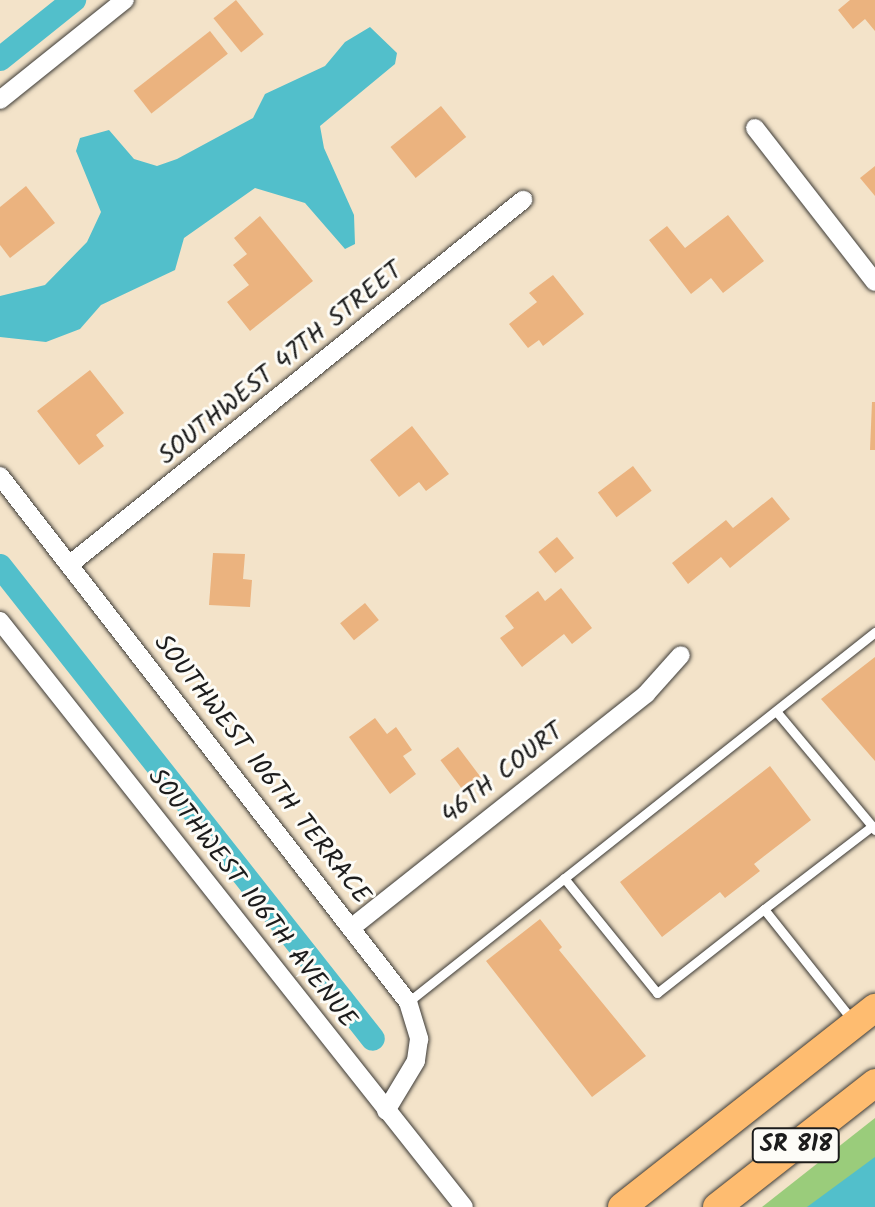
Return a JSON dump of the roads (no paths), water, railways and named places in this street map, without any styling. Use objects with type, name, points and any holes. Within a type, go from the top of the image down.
[{"type":"main road","name":"SR 818","points":[[622,1207],[865,1016]]},
{"type":"main road","name":"SR 818","points":[[717,1207],[875,1083]]},
{"type":"street","points":[[0,100],[125,0]]},
{"type":"street","points":[[755,128],[875,282]]},
{"type":"street","name":"SOUTHWEST 47TH STREET","points":[[69,565],[523,200]]},
{"type":"street","name":"SOUTHWEST 106TH TERRACE","points":[[0,476],[408,1002],[419,1039],[416,1061],[386,1111]]},
{"type":"street","name":"SOUTHWEST 106TH AVENUE","points":[[0,621],[464,1207]]},
{"type":"street","name":"46TH COURT","points":[[351,928],[646,694],[681,655]]},
{"type":"lane","points":[[408,1002],[875,632]]},
{"type":"lane","points":[[564,878],[657,993],[873,828],[776,711]]},
{"type":"lane","points":[[764,909],[865,1016]]},
{"type":"water","points":[[370,27],[397,53],[395,64],[320,126],[324,148],[354,215],[355,244],[345,249],[305,203],[255,188],[184,238],[175,270],[101,305],[80,329],[46,342],[0,337],[0,296],[45,285],[87,242],[101,212],[76,151],[80,138],[109,130],[134,159],[157,166],[177,159],[253,118],[265,94],[325,66],[345,42]]},
{"type":"water","points":[[875,1157],[875,1207],[807,1207]]},
{"type":"waterway","points":[[0,59],[74,0]]},
{"type":"waterway","points":[[0,566],[373,1039]]}]
